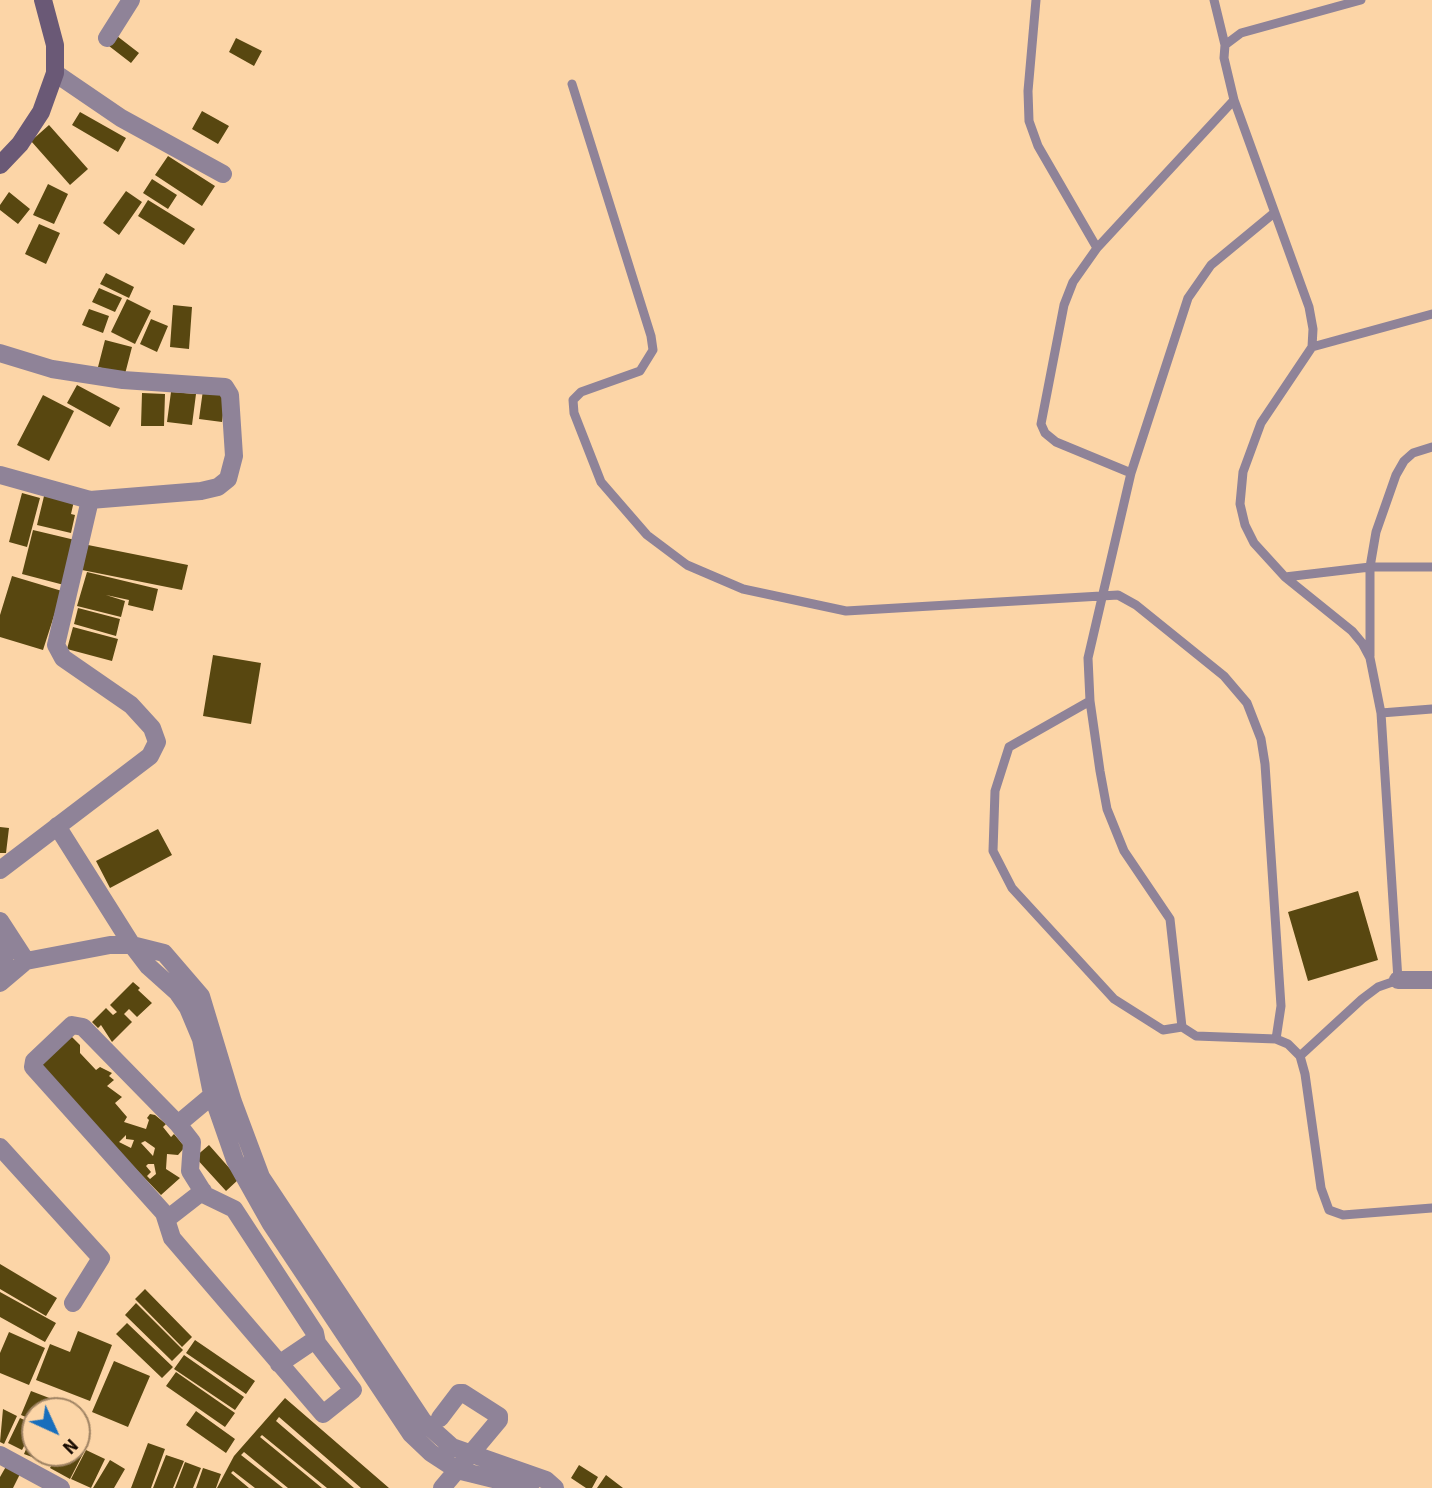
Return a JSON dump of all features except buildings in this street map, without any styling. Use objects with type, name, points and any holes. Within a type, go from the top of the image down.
[{"type":"street","points":[[0,165],[20,144],[41,112],[55,73],[55,45],[43,0]]},
{"type":"street","points":[[107,38],[131,0]]},
{"type":"street","points":[[55,73],[121,118],[223,174]]},
{"type":"street","points":[[0,353],[64,371],[123,380],[218,384],[228,390],[234,456],[228,480],[201,491],[90,500],[0,475]]},
{"type":"street","points":[[0,870],[150,756],[157,742],[152,728],[131,705],[63,657],[56,645],[90,500]]},
{"type":"street","points":[[57,826],[132,945],[148,966],[177,992],[188,1008],[201,1040],[212,1094],[235,1160],[271,1224],[347,1320]]},
{"type":"street","points":[[0,921],[26,961]]},
{"type":"street","points":[[0,936],[8,951],[0,965]]},
{"type":"street","points":[[0,983],[26,961],[110,944],[132,945],[164,953],[201,996],[261,1177],[392,1389],[435,1435],[452,1447],[546,1480],[555,1488]]},
{"type":"street","points":[[1398,980],[1432,980]]},
{"type":"street","points":[[72,1025],[83,1027],[178,1124],[192,1143],[190,1171],[203,1191],[214,1202],[234,1209],[260,1246],[260,1252],[290,1294],[316,1339],[353,1390],[323,1414],[172,1238],[167,1219],[33,1067],[34,1061],[72,1025]]},
{"type":"street","points":[[178,1124],[228,1083]]},
{"type":"street","points":[[0,1147],[101,1258],[73,1303]]},
{"type":"street","points":[[167,1219],[203,1191]]},
{"type":"street","points":[[279,1364],[316,1339]]},
{"type":"street","points":[[392,1389],[411,1434],[431,1453],[457,1470],[530,1488]]},
{"type":"street","points":[[440,1418],[459,1394],[463,1393],[499,1416],[499,1420],[442,1488]]},
{"type":"street","points":[[0,1455],[61,1488]]},
{"type":"lane","points":[[1037,0],[1029,121],[1038,146],[1097,248]]},
{"type":"lane","points":[[1214,0],[1234,100],[1309,307],[1312,347],[1261,423],[1239,489],[1245,525],[1254,543],[1285,576],[1352,631],[1370,658]]},
{"type":"lane","points":[[1225,45],[1241,33],[1361,0]]},
{"type":"lane","points":[[572,84],[653,350],[639,371],[581,392],[573,400],[574,413],[601,482],[647,535],[687,565],[743,590],[846,611],[1104,595],[1125,597],[1224,676],[1247,703],[1254,718],[1265,764],[1281,1006],[1276,1039]]},
{"type":"lane","points":[[1131,473],[1056,442],[1041,425],[1064,305],[1073,282],[1097,248],[1234,100]]},
{"type":"lane","points":[[1182,1027],[1170,919],[1124,851],[1107,809],[1090,701],[1088,658],[1131,473],[1188,298],[1211,265],[1275,213]]},
{"type":"lane","points":[[1312,347],[1432,314]]},
{"type":"lane","points":[[1300,1056],[1362,999],[1378,987],[1398,980],[1381,713],[1370,658],[1370,567],[1376,532],[1396,475],[1413,453],[1432,447]]},
{"type":"lane","points":[[1285,576],[1370,567],[1432,566]]},
{"type":"lane","points":[[1090,701],[1009,747],[995,791],[993,851],[1012,888],[1114,999],[1163,1030],[1182,1027],[1196,1036],[1276,1039],[1288,1044],[1300,1056],[1305,1074],[1321,1188],[1329,1209],[1343,1214],[1432,1208]]},
{"type":"lane","points":[[1381,713],[1432,709]]}]
